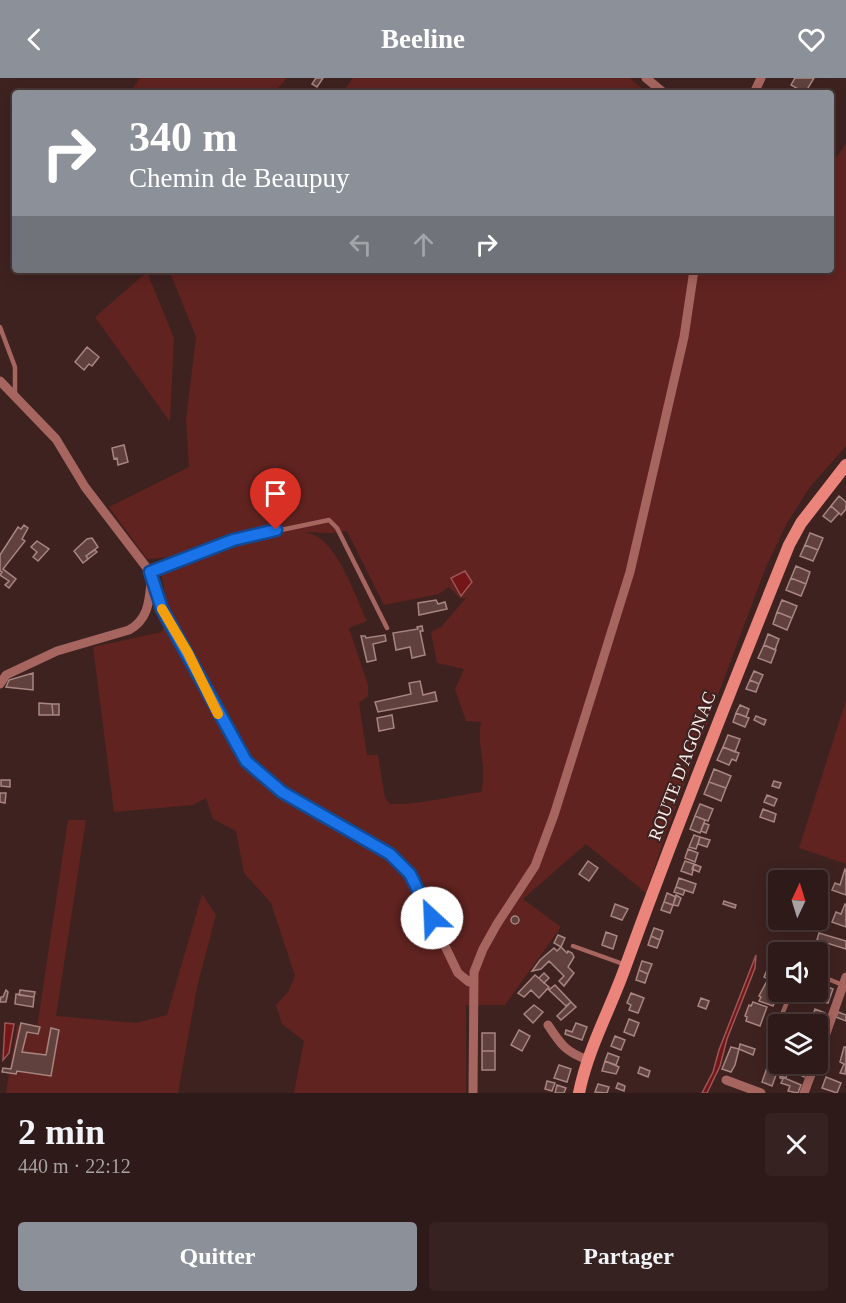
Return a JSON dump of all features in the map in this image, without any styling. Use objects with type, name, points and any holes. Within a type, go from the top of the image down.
[{"type":"main road","name":"ROUTE D'AGONAC","points":[[579,1093],[588,1060],[626,965],[650,896],[789,545],[801,522],[846,465]]},
{"type":"street","points":[[646,78],[660,90]]},
{"type":"street","points":[[473,1093],[474,972],[483,949],[535,866],[554,815],[593,691],[630,572],[684,337],[694,273]]},
{"type":"street","points":[[0,381],[56,439],[86,487],[152,577],[162,609],[246,761],[282,792],[390,854],[402,865],[419,891],[458,973],[473,983]]},
{"type":"street","points":[[0,684],[6,675],[57,651],[136,626],[143,620],[147,608],[152,577]]},
{"type":"street","points":[[828,1028],[845,981]]},
{"type":"street","points":[[548,1025],[562,1046],[572,1054],[588,1060]]},
{"type":"street","points":[[804,1093],[811,1074]]},
{"type":"street","points":[[726,1080],[761,1093]]},
{"type":"lane","points":[[0,327],[15,367],[15,395]]},
{"type":"lane","points":[[152,577],[233,540],[329,520],[337,528],[387,628]]},
{"type":"lane","points":[[573,946],[626,965]]},
{"type":"lane","points":[[828,977],[845,981]]},
{"type":"shaded area","points":[[140,78],[287,78],[277,90],[132,90]]},
{"type":"shaded area","points":[[353,78],[630,78],[644,90],[344,90]]},
{"type":"shaded area","points":[[846,144],[846,446],[810,487],[787,523],[766,567],[666,833],[646,893],[586,844],[523,899],[561,927],[505,1005],[466,1005],[466,1093],[294,1093],[304,1041],[282,1024],[276,1005],[288,992],[295,976],[271,903],[244,873],[236,831],[213,819],[206,798],[193,805],[114,812],[93,647],[162,632],[168,610],[161,572],[170,557],[147,559],[109,507],[189,467],[186,420],[196,337],[170,273],[834,273],[834,160]],"holes":[[[347,531],[384,605],[439,594],[449,587],[460,598],[466,598],[441,627],[431,632],[437,663],[464,669],[455,689],[466,721],[481,722],[483,773],[481,792],[425,802],[390,804],[385,798],[378,755],[367,755],[359,703],[368,696],[368,685],[349,628],[367,621],[347,575],[334,553],[318,537],[305,532]]]},
{"type":"shaded area","points":[[147,273],[174,338],[170,422],[95,317]]},
{"type":"shaded area","points":[[465,571],[472,582],[461,596],[451,578]]},
{"type":"shaded area","points":[[846,700],[846,864],[799,848]]},
{"type":"shaded area","points":[[68,820],[86,820],[56,1016],[136,1023],[167,1015],[202,894],[216,915],[197,987],[178,1093],[6,1093],[17,1025],[37,1028]]},
{"type":"shaded area","points":[[756,955],[755,968],[727,1039],[720,1066],[707,1093],[702,1093],[713,1072],[719,1050]]},
{"type":"shaded area","points":[[5,1023],[14,1024],[9,1053],[3,1060]]},
{"type":"building","points":[[316,78],[323,78],[317,87],[312,84]]},
{"type":"building","points":[[795,78],[814,78],[807,90],[800,90],[791,85]]},
{"type":"building","points":[[87,347],[99,357],[92,366],[89,364],[84,370],[75,362]]},
{"type":"building","points":[[124,445],[128,462],[118,465],[112,448]]},
{"type":"building","points":[[839,496],[846,502],[846,509],[841,515],[831,506]]},
{"type":"building","points":[[831,506],[839,513],[831,522],[823,516]]},
{"type":"building","points":[[24,525],[28,528],[22,539],[25,541],[3,569],[16,579],[9,588],[5,585],[9,581],[0,575],[2,572],[0,571],[0,555],[18,527],[21,529]]},
{"type":"building","points":[[810,533],[823,538],[818,550],[805,545]]},
{"type":"building","points":[[92,538],[98,547],[86,556],[88,559],[83,563],[74,551],[87,539]]},
{"type":"building","points":[[37,541],[49,549],[38,561],[33,557],[37,552],[31,547]]},
{"type":"building","points":[[805,545],[818,550],[813,561],[800,556]]},
{"type":"building","points":[[95,550],[97,552],[88,559],[86,556]]},
{"type":"building","points":[[796,566],[810,572],[806,584],[791,578]]},
{"type":"building","points":[[791,578],[806,584],[801,596],[786,590]]},
{"type":"building","points":[[436,600],[438,604],[445,602],[447,609],[419,615],[418,603]]},
{"type":"building","points":[[782,600],[797,606],[792,618],[777,612]]},
{"type":"building","points":[[777,612],[792,618],[787,630],[773,624]]},
{"type":"building","points":[[422,626],[423,631],[420,631],[425,655],[412,658],[410,647],[396,650],[393,633],[418,629],[417,627]]},
{"type":"building","points":[[768,634],[779,639],[775,650],[764,645]]},
{"type":"building","points":[[385,635],[386,641],[373,644],[376,660],[367,662],[361,636],[366,638]]},
{"type":"building","points":[[764,645],[776,650],[771,663],[758,658]]},
{"type":"building","points":[[754,671],[763,675],[759,684],[750,680]]},
{"type":"building","points":[[33,673],[33,690],[6,687],[9,680]]},
{"type":"building","points":[[750,680],[759,684],[756,692],[746,689]]},
{"type":"building","points":[[420,681],[423,695],[435,692],[437,701],[378,712],[375,702],[411,694],[409,683]]},
{"type":"building","points":[[39,703],[52,704],[53,715],[39,715]]},
{"type":"building","points":[[52,704],[59,704],[59,715],[53,715]]},
{"type":"building","points":[[740,705],[749,709],[746,717],[736,713]]},
{"type":"building","points":[[736,713],[749,718],[745,727],[733,722]]},
{"type":"building","points":[[392,715],[394,728],[379,731],[377,718]]},
{"type":"building","points":[[756,716],[766,720],[764,725],[754,720]]},
{"type":"building","points":[[728,735],[740,739],[735,752],[723,747]]},
{"type":"building","points":[[723,747],[739,753],[736,761],[732,759],[729,765],[717,760]]},
{"type":"building","points":[[714,769],[731,776],[726,788],[709,782]]},
{"type":"building","points":[[1,780],[10,780],[10,787],[1,786]]},
{"type":"building","points":[[774,781],[781,783],[779,788],[772,786]]},
{"type":"building","points":[[709,782],[726,788],[721,801],[704,794]]},
{"type":"building","points":[[0,793],[6,793],[5,803],[0,802]]},
{"type":"building","points":[[767,795],[777,799],[774,806],[764,802]]},
{"type":"building","points":[[700,804],[713,809],[708,821],[695,816]]},
{"type":"building","points":[[763,809],[776,814],[774,822],[760,817]]},
{"type":"building","points":[[695,816],[705,820],[700,833],[690,829]]},
{"type":"building","points":[[704,823],[709,825],[706,833],[701,831]]},
{"type":"building","points":[[694,835],[700,837],[696,849],[689,847]]},
{"type":"building","points":[[700,837],[710,840],[707,847],[698,844]]},
{"type":"building","points":[[688,849],[698,853],[695,862],[685,858]]},
{"type":"building","points":[[588,861],[598,868],[589,881],[579,874]]},
{"type":"building","points":[[685,861],[694,864],[692,875],[681,871]]},
{"type":"building","points":[[694,864],[701,867],[699,872],[692,869]]},
{"type":"building","points":[[845,869],[846,895],[832,890],[835,883],[840,885]]},
{"type":"building","points":[[679,878],[696,884],[693,893],[676,887]]},
{"type":"building","points":[[676,887],[685,890],[683,895],[674,892]]},
{"type":"building","points":[[667,893],[676,897],[673,905],[664,902]]},
{"type":"building","points":[[676,895],[681,898],[678,906],[673,905]]},
{"type":"building","points":[[724,901],[736,905],[735,908],[723,904]]},
{"type":"building","points":[[664,902],[673,905],[670,913],[661,910]]},
{"type":"building","points":[[615,904],[628,909],[622,920],[611,916]]},
{"type":"building","points":[[845,904],[846,927],[832,922],[836,912],[841,914]]},
{"type":"building","points":[[515,916],[519,920],[515,924],[511,920]]},
{"type":"building","points":[[654,928],[663,931],[660,940],[651,936]]},
{"type":"building","points":[[606,932],[617,936],[613,949],[602,945]]},
{"type":"building","points":[[819,933],[846,941],[846,949],[828,942],[817,940]]},
{"type":"building","points":[[558,935],[565,938],[561,947],[554,943]]},
{"type":"building","points":[[651,936],[660,940],[657,948],[648,945]]},
{"type":"building","points":[[561,947],[567,953],[568,951],[572,953],[574,957],[568,967],[574,973],[564,986],[559,981],[564,976],[549,961],[541,969],[532,971],[540,960],[554,948],[557,951]]},
{"type":"building","points":[[642,961],[652,964],[648,974],[639,970]]},
{"type":"building","points":[[639,970],[648,974],[645,983],[636,980]]},
{"type":"building","points":[[544,973],[549,978],[544,983],[539,978]]},
{"type":"building","points":[[535,975],[549,987],[539,998],[531,990],[524,997],[518,993]]},
{"type":"building","points":[[768,979],[768,1002],[775,1002],[773,1006],[759,1001],[761,997],[759,996]]},
{"type":"building","points":[[555,985],[571,1002],[566,1006],[548,989]]},
{"type":"building","points":[[828,987],[833,989],[828,1003],[824,1002],[828,1002]]},
{"type":"building","points":[[6,990],[8,992],[6,1002],[0,1002],[1,997]]},
{"type":"building","points":[[20,990],[35,992],[34,997],[19,995]]},
{"type":"building","points":[[631,993],[644,998],[638,1013],[629,1010],[631,1005],[627,1003]]},
{"type":"building","points":[[16,994],[34,997],[33,1007],[15,1004]]},
{"type":"building","points":[[701,998],[709,1001],[706,1009],[698,1006]]},
{"type":"building","points":[[571,1002],[576,1007],[561,1020],[557,1016]]},
{"type":"building","points":[[753,1002],[767,1007],[760,1026],[746,1021],[745,1016],[749,1005],[751,1006]]},
{"type":"building","points":[[534,1005],[543,1012],[533,1023],[524,1014]]},
{"type":"building","points":[[815,1009],[825,1013],[825,1014],[813,1014]]},
{"type":"building","points":[[838,1012],[846,1015],[846,1021],[836,1017]]},
{"type":"building","points":[[629,1019],[639,1023],[634,1036],[624,1032]]},
{"type":"building","points":[[21,1023],[40,1027],[38,1034],[27,1032],[22,1052],[46,1055],[51,1028],[59,1030],[51,1076],[17,1071],[16,1074],[2,1072],[3,1068],[11,1069]]},
{"type":"building","points":[[576,1023],[587,1027],[582,1040],[565,1034],[566,1030],[572,1032]]},
{"type":"building","points":[[519,1030],[530,1036],[522,1051],[511,1045]]},
{"type":"building","points":[[482,1033],[495,1033],[495,1051],[482,1051]]},
{"type":"building","points":[[615,1036],[625,1040],[621,1050],[611,1046]]},
{"type":"building","points":[[740,1044],[755,1049],[753,1055],[739,1049]]},
{"type":"building","points":[[731,1047],[739,1049],[731,1072],[722,1069]]},
{"type":"building","points":[[844,1047],[846,1047],[846,1065],[840,1062]]},
{"type":"building","points":[[482,1051],[495,1051],[495,1070],[482,1070]]},
{"type":"building","points":[[608,1053],[619,1057],[616,1065],[605,1061]]},
{"type":"building","points":[[605,1061],[619,1067],[616,1074],[602,1071]]},
{"type":"building","points":[[844,1064],[846,1065],[845,1074],[840,1073]]},
{"type":"building","points":[[559,1065],[571,1069],[567,1082],[554,1078]]},
{"type":"building","points":[[768,1065],[768,1074],[776,1075],[772,1086],[762,1082]]},
{"type":"building","points":[[640,1067],[650,1071],[648,1077],[638,1073]]},
{"type":"building","points":[[780,1076],[801,1085],[798,1093],[788,1091],[790,1086],[781,1083],[783,1079]]},
{"type":"building","points":[[826,1077],[841,1083],[837,1093],[822,1088]]},
{"type":"building","points":[[547,1081],[555,1083],[552,1091],[545,1089]]},
{"type":"building","points":[[618,1083],[625,1086],[624,1091],[616,1088]]},
{"type":"building","points":[[598,1084],[609,1087],[607,1093],[595,1092]]},
{"type":"building","points":[[557,1085],[566,1088],[564,1093],[555,1093]]},
{"type":"slow traffic","points":[[162,609],[188,653],[218,714]]},
{"type":"route","points":[[276,530],[233,540],[150,572],[162,609],[246,761],[282,792],[390,854],[410,874],[432,918]]}]
